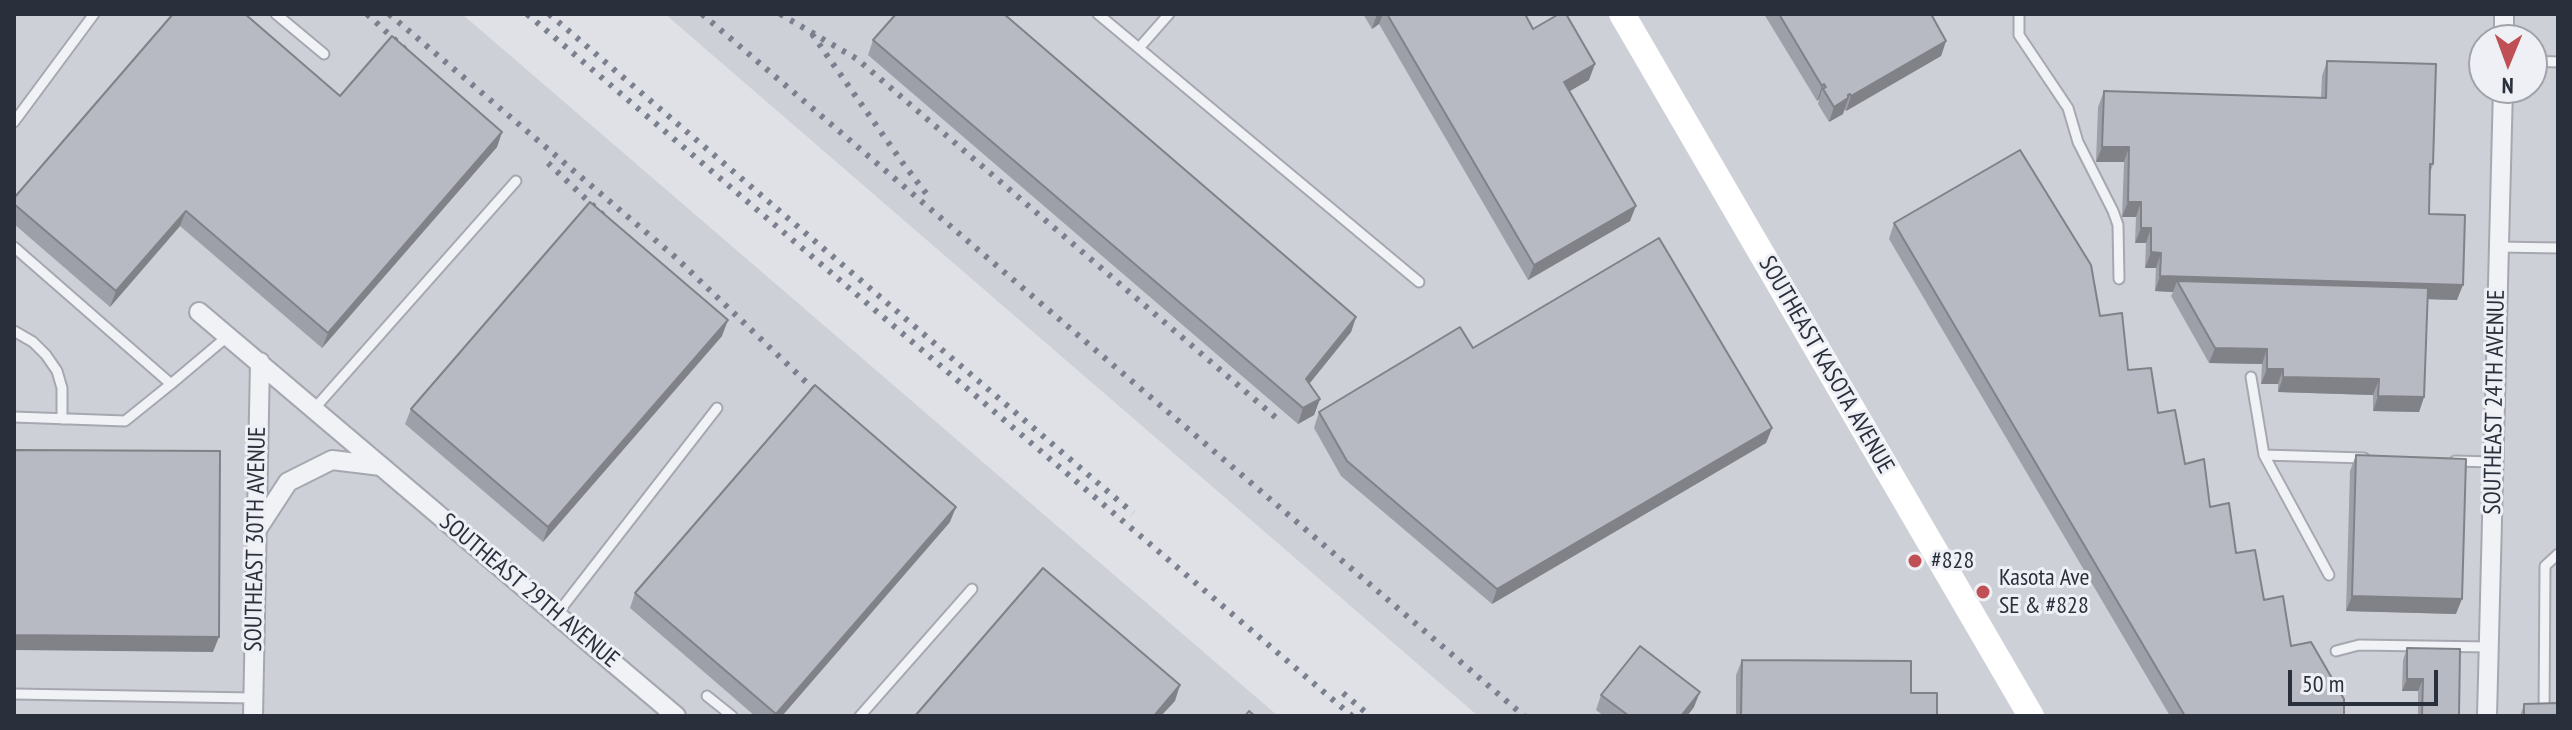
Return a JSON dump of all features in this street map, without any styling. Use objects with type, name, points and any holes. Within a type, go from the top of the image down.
[{"type":"street","name":"SOUTHEAST KASOTA AVENUE","points":[[1622,14],[2031,716]]},
{"type":"street","name":"SOUTHEAST 24TH AVENUE","points":[[2487,716],[2503,104]]},
{"type":"street","name":"SOUTHEAST 29TH AVENUE","points":[[199,312],[676,716]]},
{"type":"street","name":"SOUTHEAST 30TH AVENUE","points":[[253,707],[260,362]]},
{"type":"street","points":[[256,531],[288,482],[332,460],[381,466]]},
{"type":"lane","points":[[14,122],[94,14]]},
{"type":"lane","points":[[276,14],[324,54]]},
{"type":"lane","points":[[1098,14],[1419,282]]},
{"type":"lane","points":[[1139,48],[1169,14]]},
{"type":"lane","points":[[2019,14],[2019,35],[2068,108],[2078,142],[2113,211],[2118,225],[2119,279]]},
{"type":"lane","points":[[314,409],[516,181]]},
{"type":"lane","points":[[14,247],[171,384]]},
{"type":"lane","points":[[2499,247],[2558,248]]},
{"type":"lane","points":[[14,331],[33,342],[57,371],[62,388],[62,419]]},
{"type":"lane","points":[[14,417],[125,421],[228,336]]},
{"type":"lane","points":[[2251,377],[2264,455],[2329,575]]},
{"type":"lane","points":[[557,614],[717,408]]},
{"type":"lane","points":[[2264,455],[2371,459]]},
{"type":"lane","points":[[2448,461],[2493,462]]},
{"type":"lane","points":[[2544,716],[2545,566],[2558,554]]},
{"type":"lane","points":[[860,716],[972,589]]},
{"type":"lane","points":[[2336,651],[2359,645],[2489,647]]},
{"type":"lane","points":[[14,694],[253,707]]},
{"type":"lane","points":[[707,696],[732,716]]},
{"type":"shaded area","points":[[14,14],[462,14],[1278,716],[14,716]]},
{"type":"shaded area","points":[[665,14],[2558,14],[2558,716],[1478,716]]},
{"type":"building","points":[[173,14],[245,14],[340,96],[392,36],[502,132],[328,333],[186,211],[116,291],[14,204],[14,198]]},
{"type":"building","points":[[896,14],[1004,14],[1356,317],[1306,379],[1320,399],[1303,408],[873,40]]},
{"type":"building","points":[[1387,14],[1525,14],[1533,29],[1559,14],[1566,14],[1595,64],[1564,82],[1636,206],[1534,265]]},
{"type":"building","points":[[1779,14],[1931,14],[1946,41],[1848,95],[1834,107],[1823,89],[1826,87],[1824,84],[1822,86]]},
{"type":"building","points":[[2327,61],[2436,64],[2429,214],[2465,215],[2463,285],[2160,276],[2161,253],[2151,252],[2151,228],[2141,228],[2141,202],[2128,202],[2129,147],[2102,147],[2104,91],[2326,98]]},
{"type":"building","points":[[2020,150],[2091,265],[2100,316],[2122,313],[2128,370],[2151,368],[2158,413],[2175,410],[2185,464],[2204,459],[2210,507],[2229,503],[2236,553],[2255,550],[2264,600],[2283,596],[2291,646],[2311,642],[2344,699],[2344,716],[2185,716],[1894,223]]},
{"type":"building","points":[[590,202],[728,320],[548,527],[411,409]]},
{"type":"building","points":[[1659,238],[1772,428],[1497,589],[1347,461],[1319,412],[1460,327],[1473,348]]},
{"type":"building","points":[[2177,281],[2428,288],[2424,397],[2378,396],[2379,379],[2283,377],[2283,369],[2267,369],[2267,349],[2215,348]]},
{"type":"building","points":[[815,385],[956,507],[776,714],[635,593]]},
{"type":"building","points":[[14,450],[220,451],[219,637],[14,635]]},
{"type":"building","points":[[2356,455],[2466,459],[2462,599],[2352,596]]},
{"type":"building","points":[[1043,568],[1180,685],[1154,716],[915,716]]},
{"type":"building","points":[[1640,646],[1700,692],[1681,716],[1629,716],[1601,695]]},
{"type":"building","points":[[2407,648],[2460,649],[2459,716],[2422,716],[2423,679],[2407,679]]},
{"type":"building","points":[[1742,660],[1911,661],[1911,693],[1937,693],[1937,716],[1741,716]]},
{"type":"building","points":[[2558,703],[2558,716],[2524,716],[2524,704]]},
{"type":"railway","points":[[367,14],[409,53]]},
{"type":"railway","points":[[389,14],[674,256],[829,404]]},
{"type":"railway","points":[[527,14],[1352,716]]},
{"type":"railway","points":[[549,14],[1133,513]]},
{"type":"railway","points":[[702,14],[1524,716]]},
{"type":"railway","points":[[780,14],[857,59],[1281,422]]},
{"type":"railway","points":[[812,34],[929,197]]},
{"type":"railway","points":[[548,163],[606,218]]},
{"type":"railway","points":[[1343,693],[1370,716]]},
{"type":"place","name":"#828","points":[[1915,561]]},
{"type":"place","name":"Kasota Ave SE & #828","points":[[1983,592]]}]
